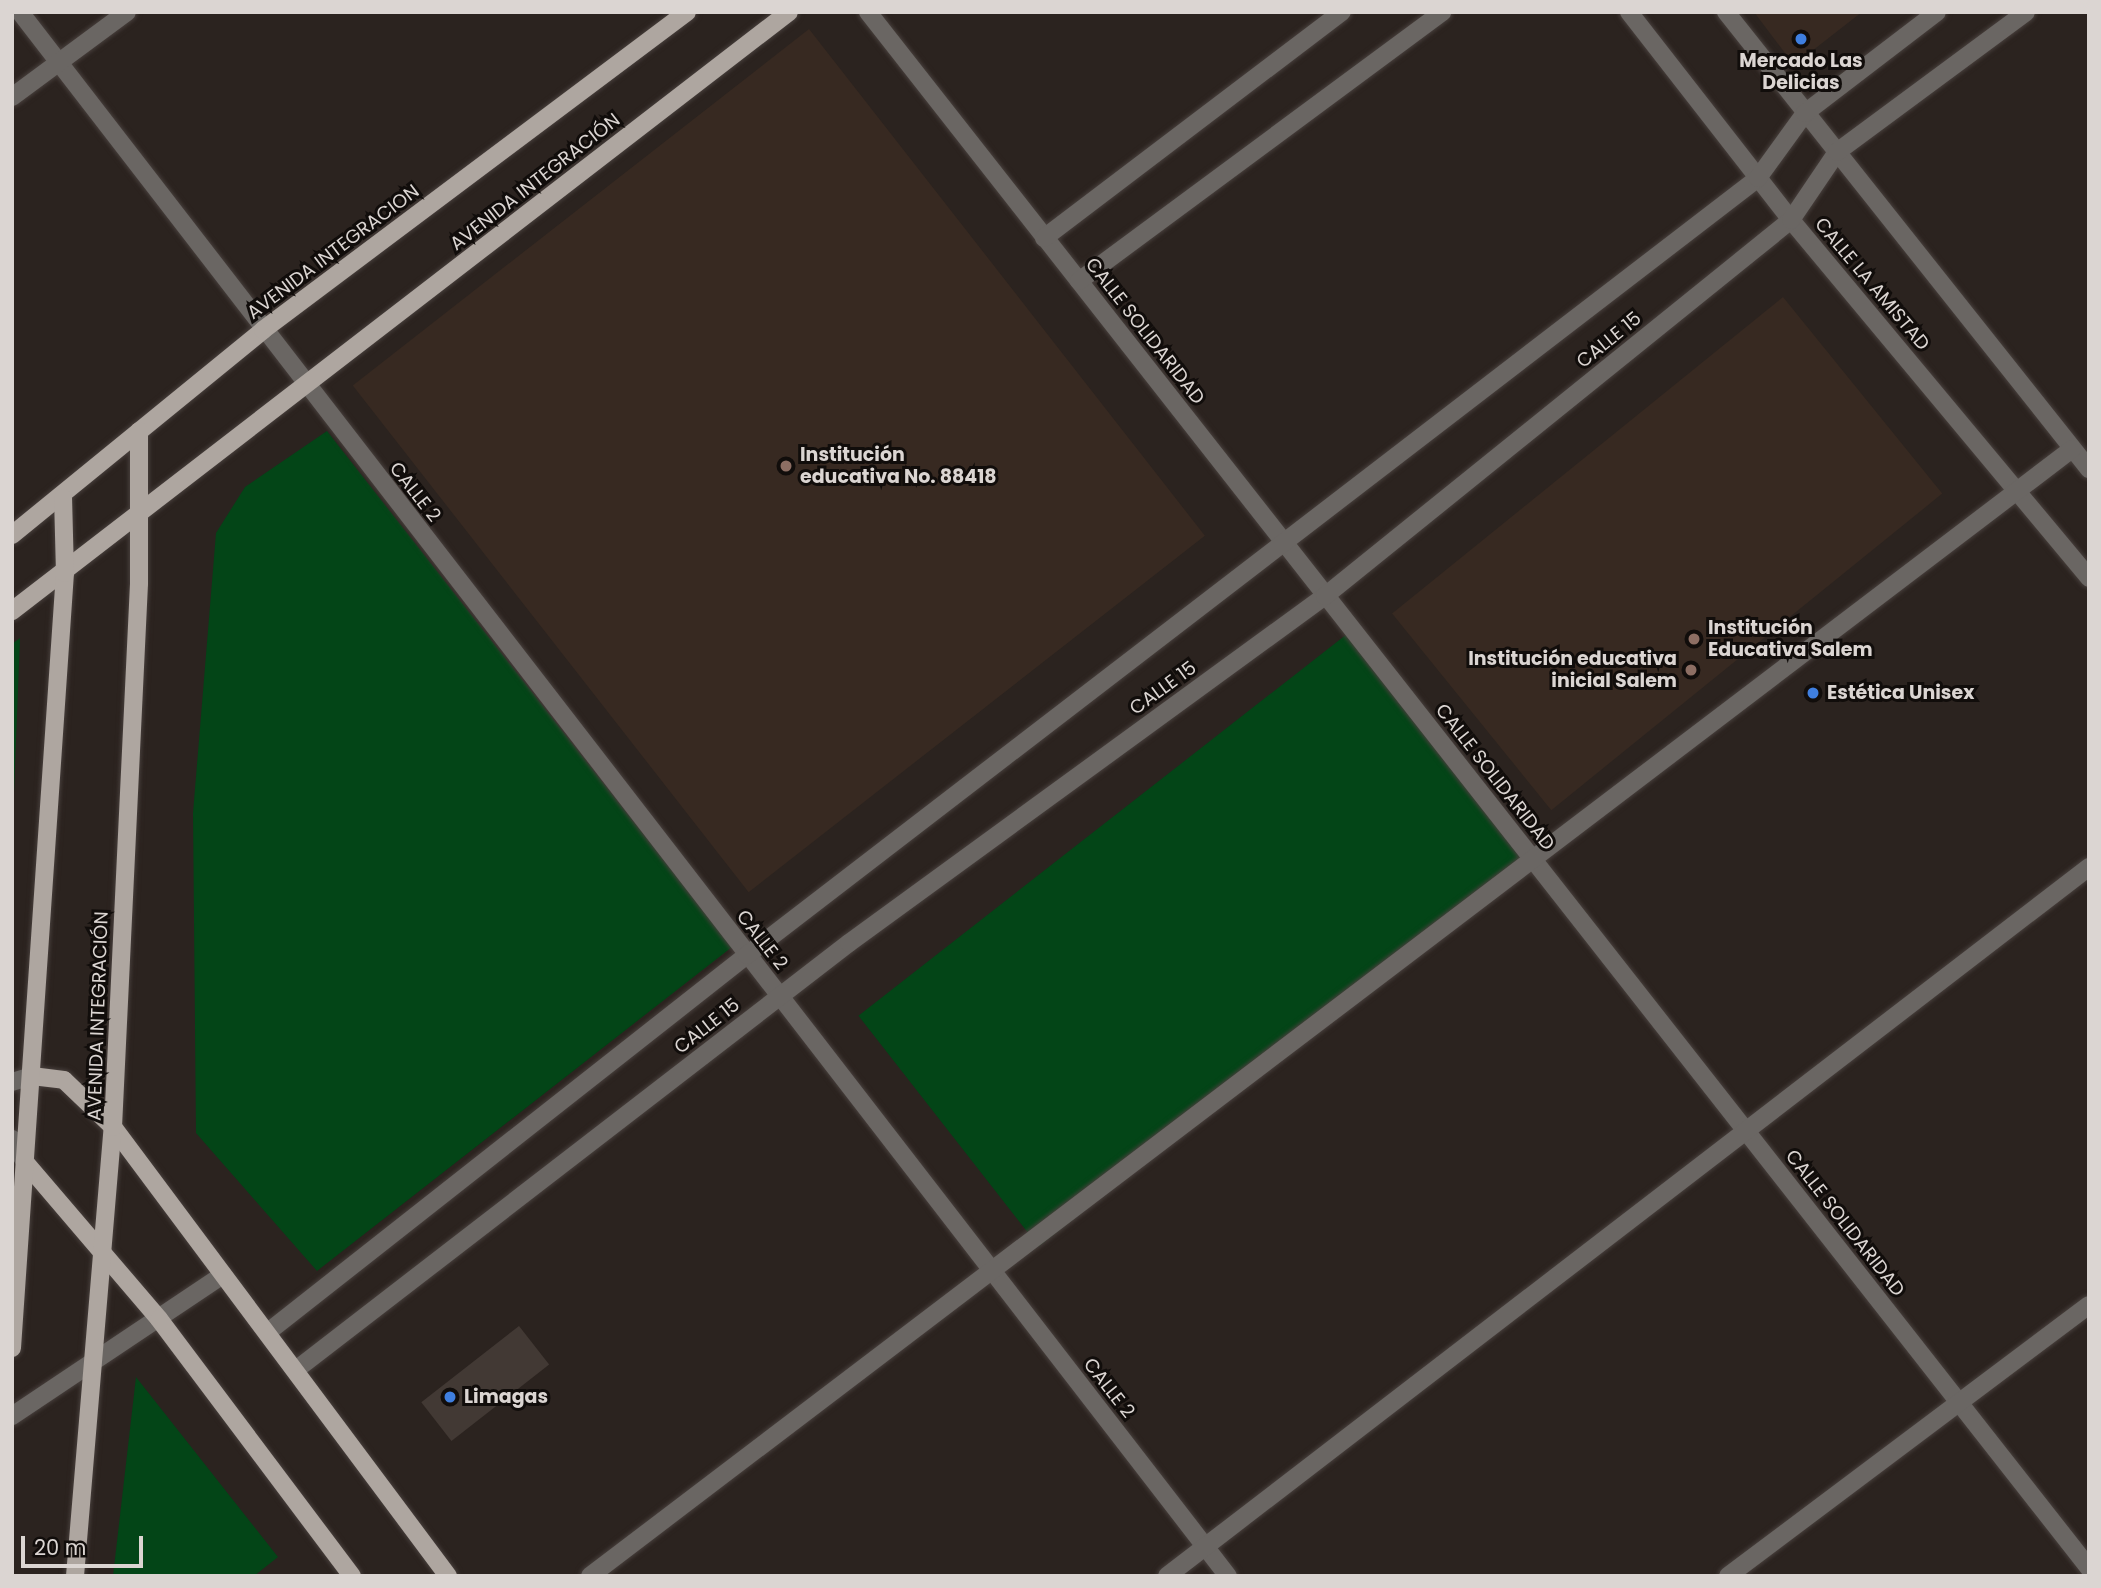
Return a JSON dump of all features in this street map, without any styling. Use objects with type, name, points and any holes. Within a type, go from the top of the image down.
[{"type":"main road","name":"AVENIDA INTEGRACION","points":[[12,534],[63,498],[139,431],[263,330],[687,12]]},
{"type":"main road","name":"AVENIDA INTEGRACIÓN","points":[[12,611],[65,573],[789,12]]},
{"type":"main road","name":"AVENIDA INTEGRACIÓN","points":[[139,431],[140,515],[113,1128],[297,1369],[448,1576]]},
{"type":"main road","points":[[12,1348],[65,573],[63,498]]},
{"type":"main road","points":[[32,1076],[64,1080],[113,1128],[75,1576]]},
{"type":"main road","points":[[25,1162],[159,1319],[352,1576]]},
{"type":"street","name":"CALLE 2","points":[[20,12],[306,386],[1228,1576]]},
{"type":"street","points":[[12,97],[127,12]]},
{"type":"street","name":"CALLE SOLIDARIDAD","points":[[868,12],[2089,1567]]},
{"type":"street","points":[[1044,238],[1342,12]]},
{"type":"street","points":[[1079,281],[1442,12]]},
{"type":"street","name":"CALLE LA AMISTAD","points":[[1629,12],[1791,220],[2089,578]]},
{"type":"street","points":[[1726,12],[2089,468]]},
{"type":"street","points":[[268,1332],[747,955],[1758,178],[1805,113],[1937,12]]},
{"type":"street","name":"CALLE 15","points":[[297,1369],[779,997],[1325,596],[1791,220],[1837,152],[2026,12]]},
{"type":"street","points":[[590,1576],[2072,449]]},
{"type":"street","points":[[1167,1576],[2089,867]]},
{"type":"street","points":[[12,1082],[32,1076]]},
{"type":"street","points":[[12,1139],[25,1162]]},
{"type":"street","points":[[12,1416],[223,1275]]},
{"type":"street","points":[[1728,1576],[2089,1304]]},
{"type":"shaded area","name":"Mercado Las Delicias","points":[[1754,12],[1862,12],[1794,65]]},
{"type":"shaded area","name":"Institución educativa No. 88418","points":[[809,29],[1205,536],[749,892],[353,385]]},
{"type":"shaded area","points":[[1783,297],[1942,494],[1551,810],[1392,614]]},
{"type":"green space","points":[[327,431],[732,947],[317,1271],[196,1133],[193,813],[216,533],[245,487]]},
{"type":"green space","points":[[1347,634],[1527,865],[1039,1247],[858,1016]]},
{"type":"green space","points":[[20,638],[12,844],[12,644]]},
{"type":"green space","points":[[136,1377],[278,1557],[254,1576],[113,1576]]},
{"type":"building","points":[[519,1326],[549,1365],[451,1441],[421,1402]]},
{"type":"place","name":"Mercado Las Delicias","points":[[1801,39]]},
{"type":"place","name":"Institución educativa No. 88418","points":[[786,466]]},
{"type":"place","name":"Institución Educativa Salem","points":[[1694,639]]},
{"type":"place","name":"Institución educativa inicial Salem","points":[[1691,670]]},
{"type":"place","name":"Estética Unisex","points":[[1813,693]]},
{"type":"place","name":"Limagas","points":[[450,1397]]}]
